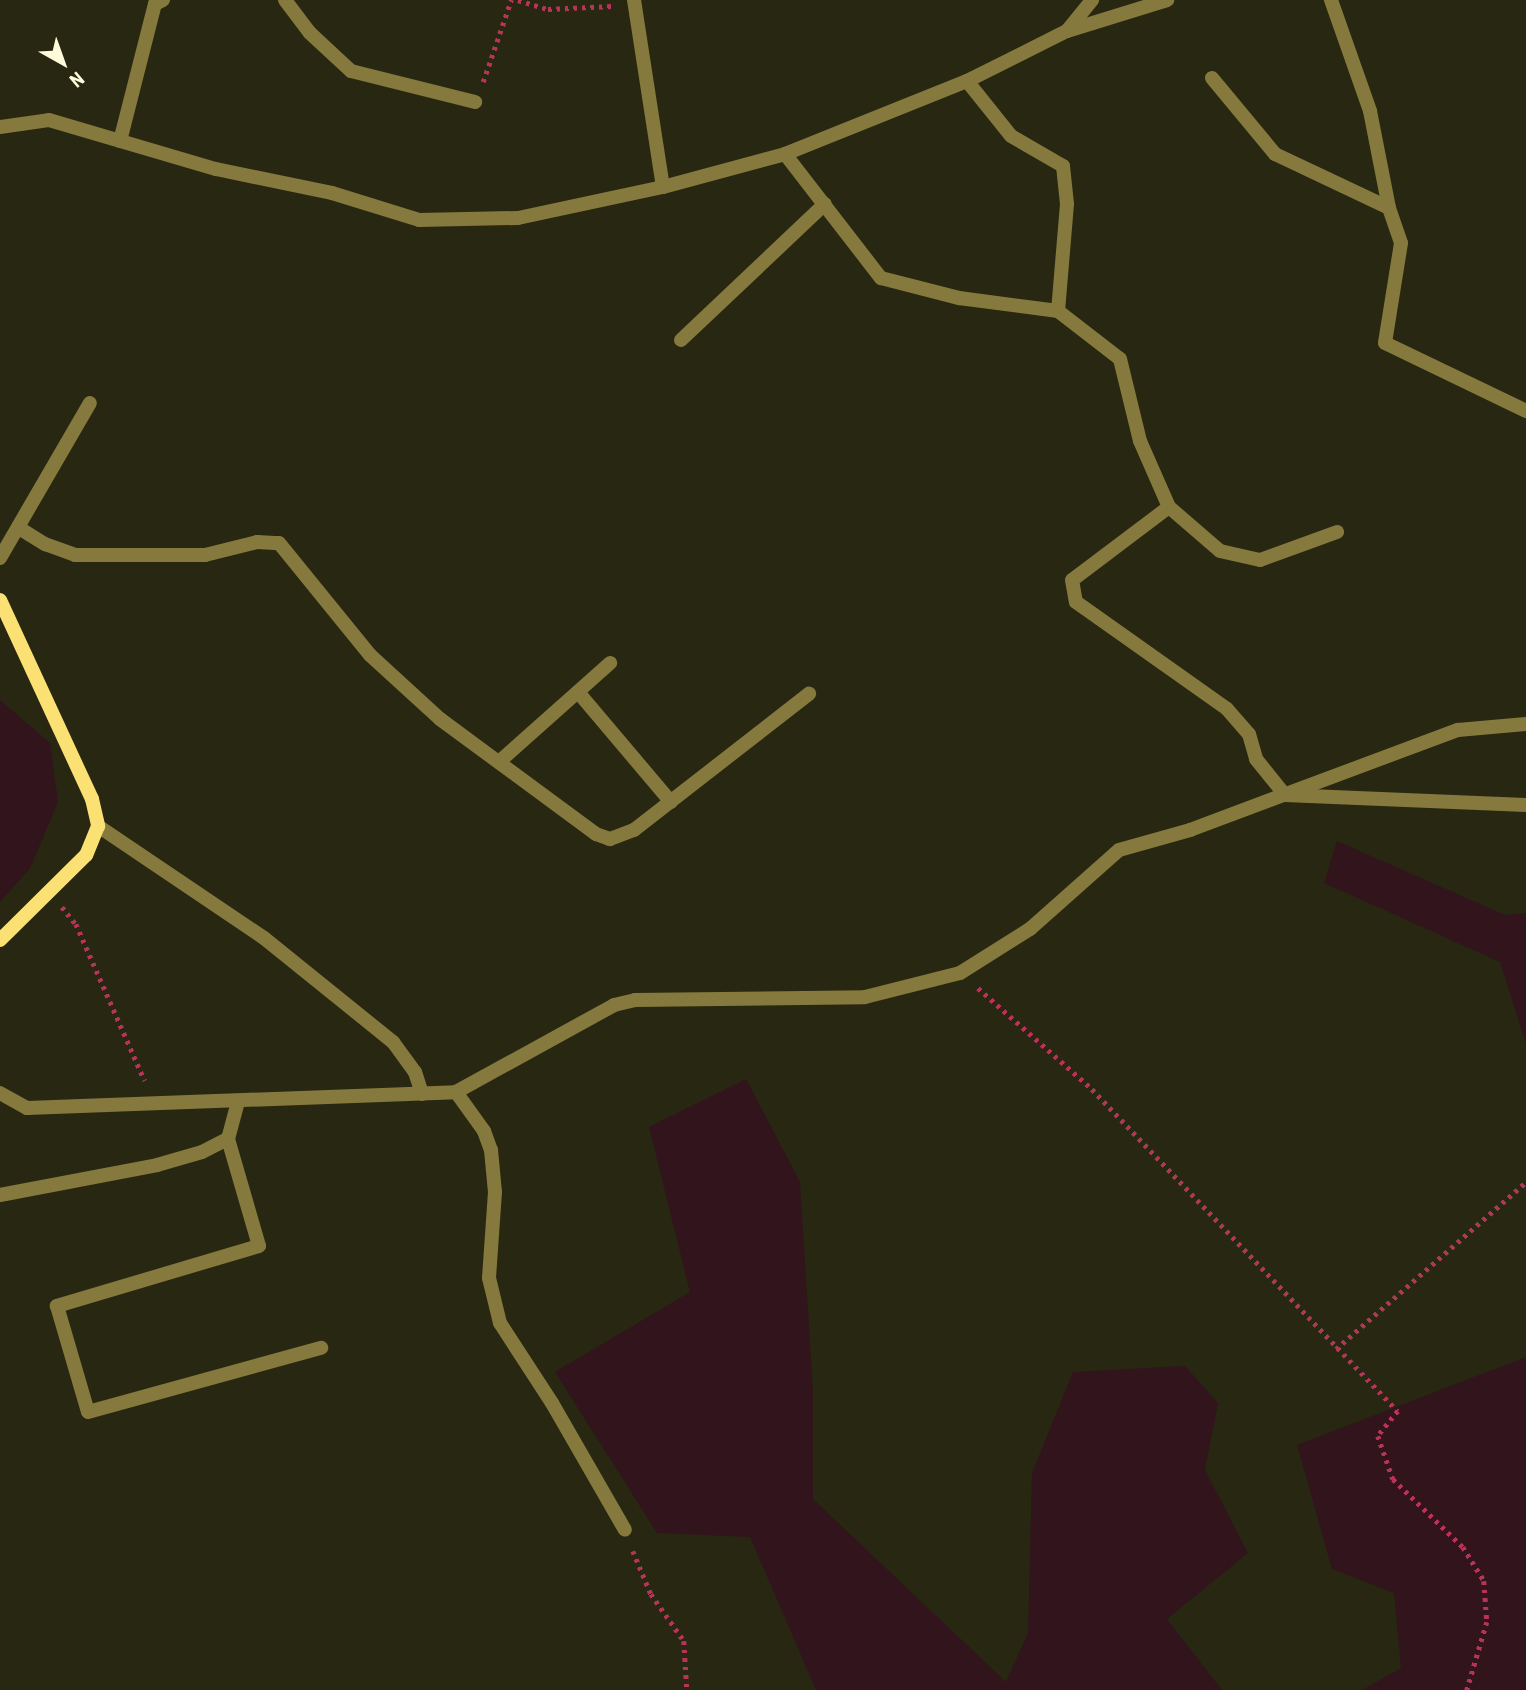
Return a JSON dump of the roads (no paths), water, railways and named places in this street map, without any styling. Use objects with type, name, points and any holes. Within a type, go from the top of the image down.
[{"type":"street","points":[[120,141],[155,4],[163,0]]},
{"type":"street","points":[[285,0],[310,33],[351,71],[475,102]]},
{"type":"street","points":[[1067,31],[1092,0]]},
{"type":"street","points":[[0,127],[49,120],[419,220],[517,218],[663,187],[785,153],[967,82],[1067,31],[1167,0]]},
{"type":"street","points":[[1331,0],[1370,111],[1389,208],[1401,243],[1385,343],[1526,411]]},
{"type":"street","points":[[634,2],[663,187]]},
{"type":"street","points":[[1212,78],[1275,154],[1389,208]]},
{"type":"street","points":[[967,82],[1011,136],[1063,166],[1067,204],[1058,311]]},
{"type":"street","points":[[785,153],[881,278],[960,298],[1058,311],[1120,359],[1140,441],[1169,507],[1220,551],[1260,560],[1337,532]]},
{"type":"street","points":[[681,340],[825,204]]},
{"type":"street","points":[[0,558],[90,403]]},
{"type":"street","points":[[1169,507],[1072,580],[1076,602],[1227,709],[1249,734],[1256,760],[1285,795],[1526,805]]},
{"type":"street","points":[[19,528],[75,555],[205,555],[257,542],[279,543],[370,655],[440,719],[596,834],[610,839],[634,830],[809,694]]},
{"type":"street","points":[[0,600],[92,799],[98,826],[86,855],[0,940]]},
{"type":"street","points":[[499,762],[610,663]]},
{"type":"street","points":[[578,692],[671,802]]},
{"type":"street","points":[[0,1093],[27,1108],[456,1092],[614,1005],[635,1000],[865,996],[960,973],[1030,929],[1119,850],[1285,795],[1458,730],[1526,724]]},
{"type":"street","points":[[98,826],[264,938],[393,1042],[415,1072],[422,1094]]},
{"type":"street","points":[[456,1092],[484,1131],[491,1150],[495,1192],[489,1278],[500,1322],[552,1403],[625,1530]]},
{"type":"street","points":[[238,1102],[228,1139],[259,1246],[57,1306],[88,1412],[321,1348]]},
{"type":"street","points":[[0,1195],[157,1165],[228,1139]]}]
